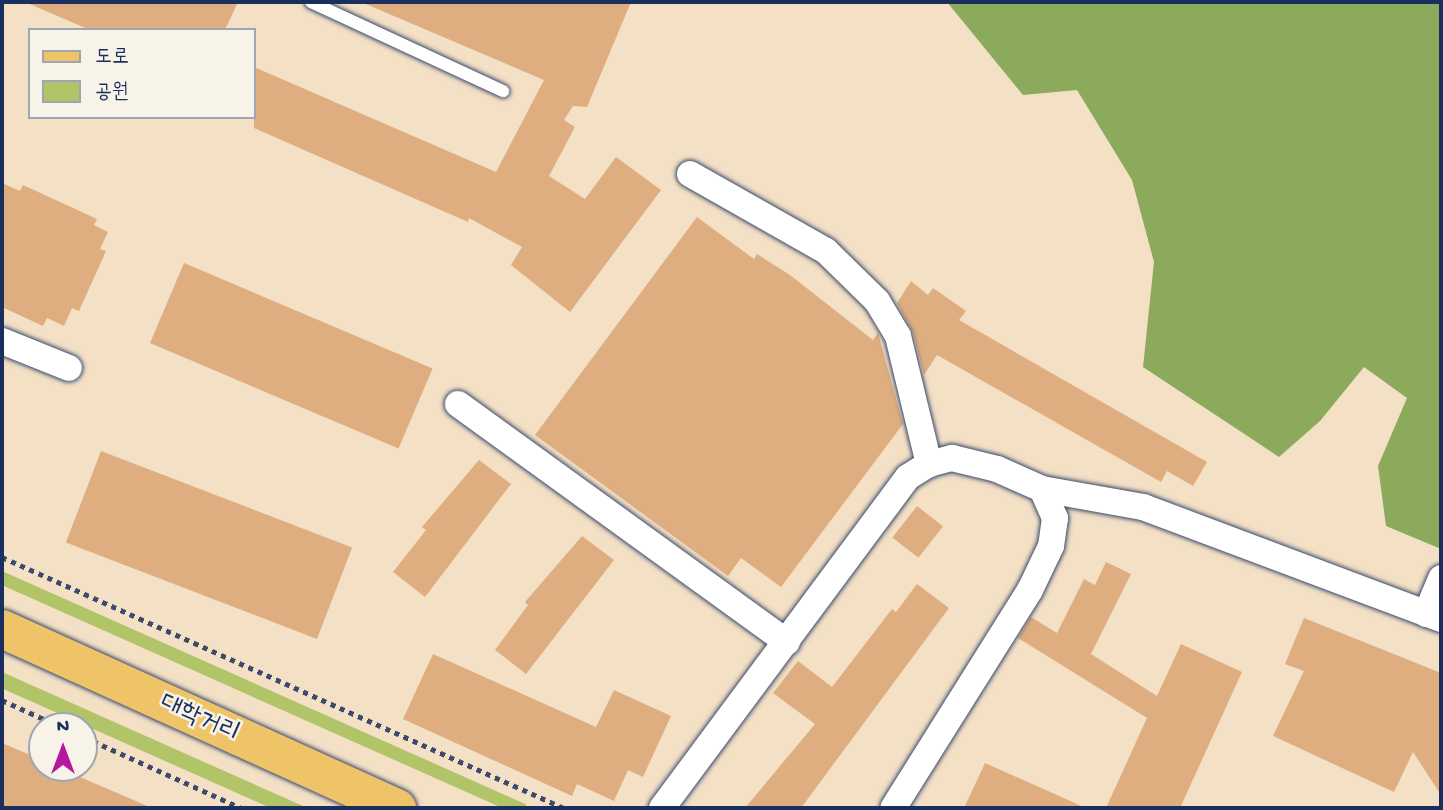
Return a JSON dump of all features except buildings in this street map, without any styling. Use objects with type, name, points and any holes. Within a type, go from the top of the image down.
[{"type":"main road","name":"대학거리","points":[[2,629],[397,808]]},
{"type":"street","points":[[690,174],[826,251],[877,301],[898,336],[929,464]]},
{"type":"street","points":[[2,341],[69,368]]},
{"type":"street","points":[[458,404],[787,642]]},
{"type":"street","points":[[662,808],[908,477],[929,464],[952,458],[997,469],[1041,489],[1143,507],[1434,617],[1441,578]]},
{"type":"street","points":[[893,808],[1030,590],[1051,546],[1055,517],[1041,489]]},
{"type":"lane","points":[[311,2],[503,90]]},
{"type":"path","points":[[2,557],[554,806],[564,808]]},
{"type":"path","points":[[2,700],[28,712]]},
{"type":"path","points":[[98,743],[241,808]]},
{"type":"green space","points":[[947,2],[1441,2],[1441,549],[1386,526],[1378,466],[1407,398],[1364,367],[1320,421],[1279,457],[1143,367],[1154,262],[1132,180],[1077,90],[1023,95]]},
{"type":"green space","points":[[2,571],[526,804],[525,808],[502,808],[2,585]]},
{"type":"green space","points":[[2,672],[92,712],[55,712],[2,688]]},
{"type":"green space","points":[[98,715],[303,806],[302,808],[271,808],[98,731]]}]
